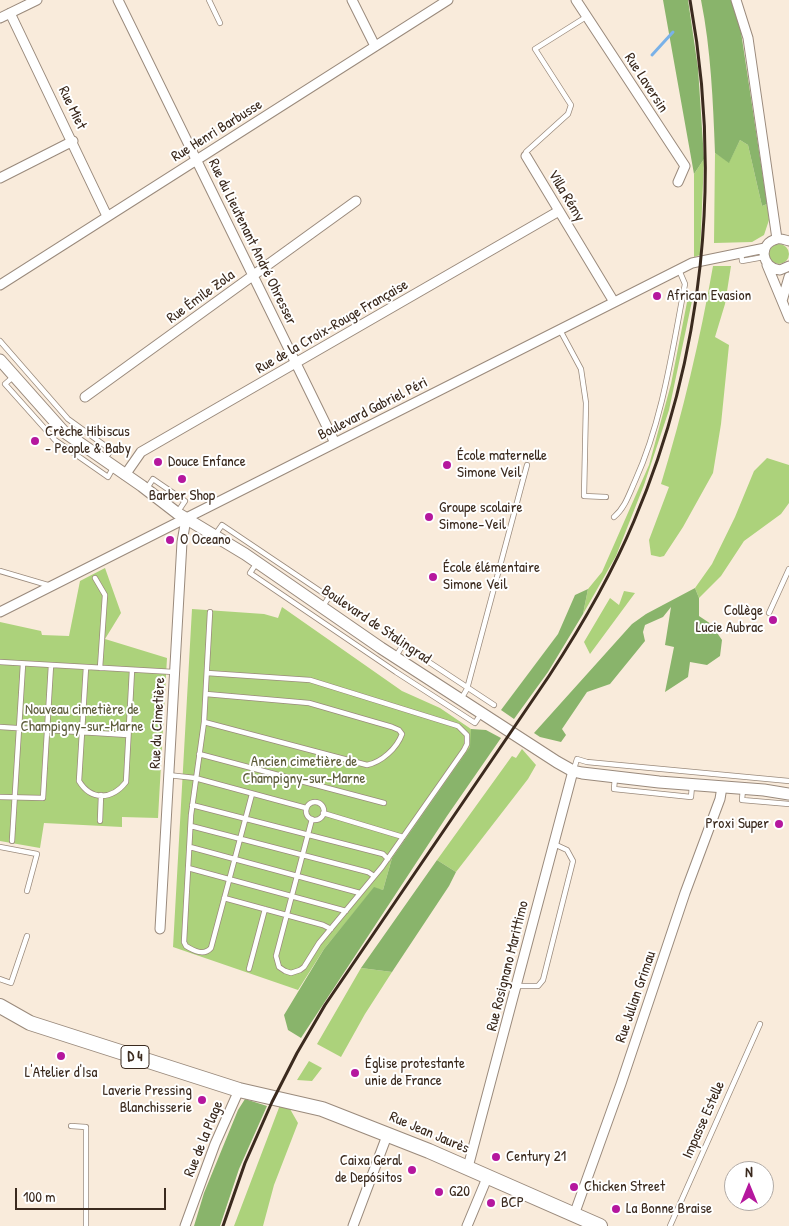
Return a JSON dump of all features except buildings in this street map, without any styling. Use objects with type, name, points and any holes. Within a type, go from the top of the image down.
[{"type":"main road","name":"Boulevard de Stalingrad","points":[[0,360],[60,428],[182,516],[257,562],[395,657],[573,771],[582,774],[743,788],[789,794]]},
{"type":"main road","name":"D 4","points":[[0,1006],[30,1023],[239,1090]]},
{"type":"main road","name":"Rue Jean Jaurès","points":[[239,1090],[322,1109],[388,1133],[599,1226]]},
{"type":"street","points":[[0,18],[37,0]]},
{"type":"street","name":"Rue du Lieutenant André Ohresser","points":[[118,0],[335,443]]},
{"type":"street","points":[[352,0],[375,46]]},
{"type":"street","name":"Rue Henri Barbusse","points":[[0,284],[448,0]]},
{"type":"street","name":"Rue Laversin","points":[[576,0],[685,166],[678,182]]},
{"type":"street","points":[[736,0],[748,38],[777,239],[788,241]]},
{"type":"street","name":"Rue Miet","points":[[10,13],[73,141],[107,216]]},
{"type":"street","points":[[0,178],[73,141]]},
{"type":"street","name":"Villa Rémy","points":[[526,156],[614,302]]},
{"type":"street","name":"Rue Émile Zola","points":[[85,397],[356,201]]},
{"type":"street","name":"Rue de la Croix-Rouge Française","points":[[126,475],[141,452],[297,364],[559,211]]},
{"type":"street","name":"Boulevard Gabriel Péri","points":[[765,257],[772,241],[777,239]]},
{"type":"street","name":"Boulevard Gabriel Péri","points":[[0,612],[182,516],[335,443],[692,263],[741,252],[765,257],[771,268],[780,270],[789,266]]},
{"type":"street","points":[[765,257],[789,318]]},
{"type":"street","points":[[782,302],[789,277]]},
{"type":"street","name":"Rue du Cimetière","points":[[160,929],[182,516]]},
{"type":"street","name":"Rue Rosignano Marittimo","points":[[468,1168],[573,771]]},
{"type":"street","name":"Rue Julian Grimau","points":[[574,1215],[624,1075],[685,894],[720,799],[722,787]]},
{"type":"street","name":"Rue de la Plage","points":[[185,1226],[215,1144],[239,1090]]},
{"type":"street","points":[[353,1226],[388,1133]]},
{"type":"street","points":[[467,1226],[488,1178]]},
{"type":"lane","points":[[209,0],[220,24]]},
{"type":"lane","name":"Villa Rémy","points":[[526,156],[526,152],[568,114],[571,105],[535,49],[586,17]]},
{"type":"lane","points":[[614,517],[621,511],[628,498],[646,458],[658,421],[684,284],[679,270]]},
{"type":"lane","points":[[560,330],[581,370],[586,403],[584,496],[606,497]]},
{"type":"lane","points":[[0,341],[68,419],[111,450],[104,460]]},
{"type":"lane","points":[[14,376],[6,384],[55,440],[108,477],[114,466]]},
{"type":"lane","points":[[461,699],[467,689],[527,465]]},
{"type":"lane","points":[[215,535],[222,525],[329,597],[322,607]]},
{"type":"lane","points":[[257,562],[250,573],[325,624],[476,723],[482,713]]},
{"type":"lane","points":[[769,613],[789,569]]},
{"type":"lane","points":[[0,571],[52,586]]},
{"type":"lane","points":[[95,578],[105,595],[100,668]]},
{"type":"lane","points":[[210,612],[204,722],[192,805],[184,942],[186,946],[203,953],[211,948],[252,794]]},
{"type":"lane","points":[[325,624],[332,614]]},
{"type":"lane","points":[[395,657],[402,645],[494,705]]},
{"type":"lane","points":[[0,662],[174,672]]},
{"type":"lane","points":[[12,841],[23,664]]},
{"type":"lane","points":[[0,797],[43,798],[51,665]]},
{"type":"lane","points":[[86,667],[79,781],[86,790],[101,795],[111,794],[120,790],[126,782],[132,670]]},
{"type":"lane","points":[[207,673],[310,680],[458,726],[467,735],[467,744],[464,750],[388,859],[319,943],[304,967],[296,972],[287,972],[279,967],[276,960],[312,820]]},
{"type":"lane","points":[[204,722],[367,765],[379,761],[387,754],[402,734],[399,730],[392,727],[308,703],[206,694]]},
{"type":"lane","points":[[0,727],[128,735]]},
{"type":"lane","points":[[199,754],[384,803]]},
{"type":"lane","points":[[573,771],[577,759],[587,762],[789,781]]},
{"type":"lane","points":[[168,775],[195,778],[306,808]]},
{"type":"lane","points":[[743,788],[742,800],[789,804]]},
{"type":"lane","points":[[100,822],[101,795]]},
{"type":"lane","points":[[312,820],[307,815],[306,808],[310,803],[316,802],[323,807],[324,813]]},
{"type":"lane","points":[[192,805],[383,854],[388,859]]},
{"type":"lane","points":[[324,813],[403,837]]},
{"type":"lane","points":[[312,820],[319,818],[324,813]]},
{"type":"lane","points":[[191,826],[368,872],[374,876]]},
{"type":"lane","points":[[517,986],[538,986],[543,980],[573,861],[567,850],[553,844]]},
{"type":"lane","points":[[190,847],[360,893]]},
{"type":"lane","points":[[0,848],[37,854],[27,892]]},
{"type":"lane","points":[[188,868],[346,911]]},
{"type":"lane","points":[[224,898],[323,925],[331,929]]},
{"type":"lane","points":[[249,969],[265,909]]},
{"type":"lane","points":[[0,980],[11,983],[27,936]]},
{"type":"lane","name":"Impasse Estelle","points":[[670,1226],[760,1024]]},
{"type":"lane","points":[[72,1126],[86,1127],[86,1226]]},
{"type":"green space","points":[[663,0],[688,0],[698,68],[704,159],[694,174]]},
{"type":"green space","points":[[701,0],[731,0],[741,32],[767,204],[762,206],[748,145],[740,140],[729,163],[715,153],[709,57]]},
{"type":"green space","points":[[740,140],[748,145],[762,206],[767,204],[769,220],[764,235],[752,242],[714,243],[715,153],[729,162]]},
{"type":"green space","points":[[704,159],[700,255],[694,257],[694,174]]},
{"type":"green space","points":[[779,244],[786,247],[789,254],[786,261],[779,264],[772,261],[769,254],[772,247]]},
{"type":"green space","points":[[713,266],[731,266],[725,304],[715,337],[729,345],[721,424],[713,473],[683,527],[664,556],[660,557],[651,555],[649,540],[669,487],[661,484],[690,376]]},
{"type":"green space","points":[[688,297],[692,301],[669,410],[644,485],[616,556],[583,614],[588,589],[602,572],[649,465],[671,384]]},
{"type":"green space","points":[[767,458],[789,465],[789,503],[781,514],[744,541],[721,576],[699,598],[695,588],[712,564],[735,517],[754,471]]},
{"type":"green space","name":"Nouveau cimetière de Champigny-sur-Marne","points":[[105,568],[121,613],[105,639],[167,658],[158,818],[122,817],[122,827],[44,823],[40,848],[0,841],[0,622],[41,631],[42,635],[69,636],[80,581]]},
{"type":"green space","points":[[695,588],[699,598],[699,616],[711,624],[722,640],[720,656],[707,665],[690,662],[688,677],[665,692],[674,647],[665,645],[671,607],[663,617],[645,625],[643,632],[645,641],[610,684],[587,692],[562,729],[566,735],[561,742],[540,737],[534,733],[632,624],[646,614]]},
{"type":"green space","points":[[588,589],[583,614],[548,672],[514,719],[501,710],[558,634],[575,595]]},
{"type":"green space","points":[[624,591],[635,593],[590,654],[584,642],[610,598],[619,605]]},
{"type":"green space","name":"Ancien cimetière de Champigny-sur-Marne","points":[[282,607],[402,691],[440,708],[471,729],[471,747],[392,858],[383,890],[374,888],[324,949],[298,990],[173,947],[192,609],[264,614],[278,618]]},
{"type":"green space","points":[[471,729],[486,730],[501,738],[447,816],[301,1038],[288,1030],[284,1015],[324,949],[374,887],[383,890],[392,858],[470,747]]},
{"type":"green space","points":[[522,749],[536,765],[528,779],[456,872],[437,860],[512,756],[516,758]]},
{"type":"green space","points":[[437,860],[456,872],[449,886],[392,972],[361,968]]},
{"type":"green space","points":[[361,968],[392,972],[365,1014],[341,1057],[317,1044]]},
{"type":"green space","points":[[309,1061],[322,1068],[312,1081],[297,1080]]},
{"type":"green space","points":[[245,1099],[267,1106],[239,1169],[220,1226],[194,1226],[204,1193],[238,1110]]},
{"type":"green space","points":[[280,1105],[290,1109],[298,1123],[274,1185],[263,1226],[234,1226]]},
{"type":"waterway","points":[[652,55],[673,32]]},
{"type":"railway","points":[[223,1226],[245,1163],[272,1102],[297,1053],[325,1005],[573,639],[595,601],[625,541],[658,459],[677,395],[691,330],[700,265],[705,199],[705,132],[700,66],[690,0]]},
{"type":"place","name":"African Evasion","points":[[657,296]]},
{"type":"place","name":"Crèche Hibiscus - People & Baby","points":[[35,441]]},
{"type":"place","name":"Douce Enfance","points":[[158,462]]},
{"type":"place","name":"École maternelle Simone Veil","points":[[447,465]]},
{"type":"place","name":"Barber Shop","points":[[182,479]]},
{"type":"place","name":"Groupe scolaire Simone-Veil","points":[[429,517]]},
{"type":"place","name":"O Oceano","points":[[170,540]]},
{"type":"place","name":"École élémentaire Simone Veil","points":[[433,577]]},
{"type":"place","name":"Collège Lucie Aubrac","points":[[773,620]]},
{"type":"place","name":"Proxi Super","points":[[779,824]]},
{"type":"place","name":"L'Atelier d'Isa","points":[[61,1056]]},
{"type":"place","name":"Église protestante unie de France","points":[[355,1073]]},
{"type":"place","name":"Laverie Pressing Blanchisserie","points":[[202,1100]]},
{"type":"place","name":"Century 21","points":[[496,1157]]},
{"type":"place","name":"Caixa Geral de Depósitos","points":[[412,1170]]},
{"type":"place","name":"Chicken Street","points":[[574,1187]]},
{"type":"place","name":"G20","points":[[439,1192]]},
{"type":"place","name":"BCP","points":[[491,1203]]},
{"type":"place","name":"La Bonne Braise","points":[[616,1209]]}]
